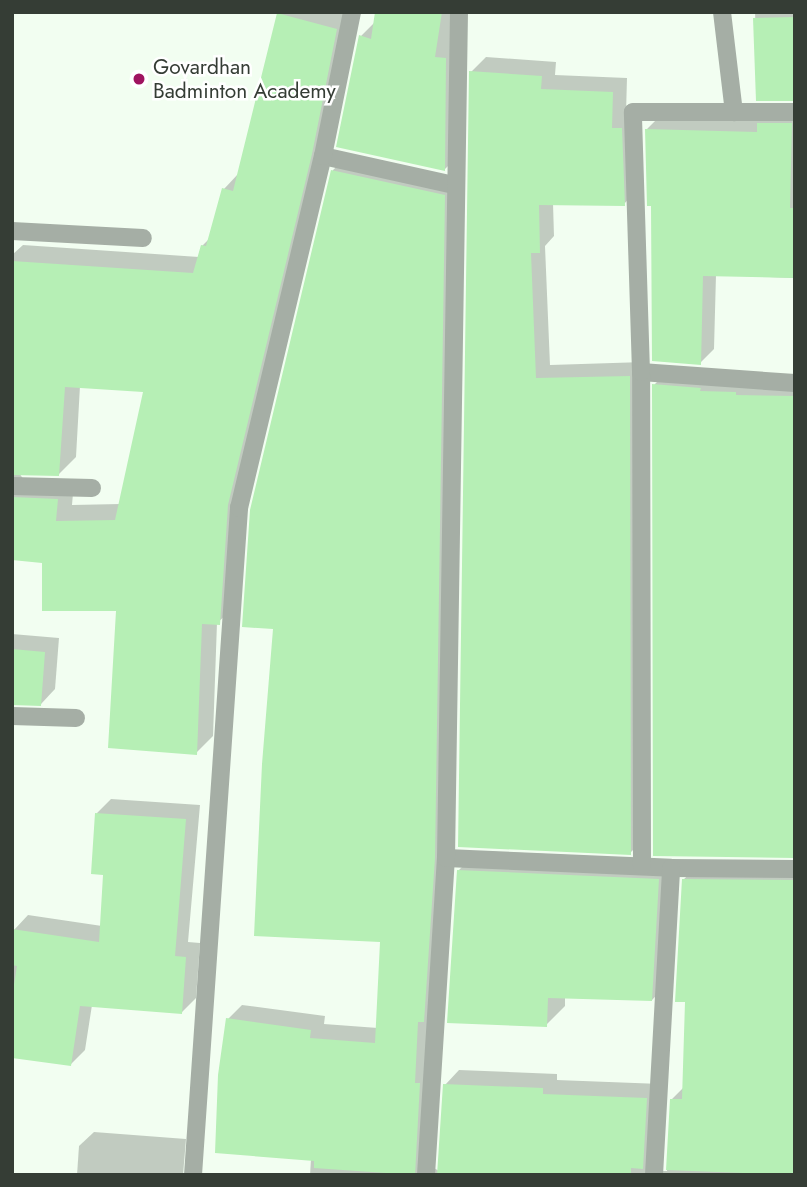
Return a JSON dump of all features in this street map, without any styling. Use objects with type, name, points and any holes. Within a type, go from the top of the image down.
[{"type":"street","points":[[193,1175],[239,508],[323,156],[352,12]]},
{"type":"street","points":[[426,1175],[446,858],[454,185],[459,12]]},
{"type":"street","points":[[722,12],[734,112]]},
{"type":"street","points":[[642,866],[641,372],[633,112],[795,112]]},
{"type":"street","points":[[323,156],[454,185]]},
{"type":"street","points":[[12,230],[143,238]]},
{"type":"street","points":[[641,372],[795,383]]},
{"type":"street","points":[[12,486],[92,488]]},
{"type":"street","points":[[12,716],[76,719]]},
{"type":"street","points":[[446,858],[671,868],[795,869]]},
{"type":"street","points":[[654,1175],[671,868]]},
{"type":"building","points":[[375,12],[442,12],[435,57],[446,58],[445,171],[336,147],[359,35],[371,39]]},
{"type":"building","points":[[277,13],[337,29],[312,154],[228,505],[220,625],[202,624],[197,755],[108,748],[116,611],[42,611],[42,563],[12,560],[12,497],[58,499],[56,521],[115,520],[143,392],[65,387],[59,476],[12,475],[12,261],[193,273],[201,245],[206,246],[222,188],[233,191]]},
{"type":"building","points":[[795,17],[793,101],[756,101],[753,18]]},
{"type":"building","points":[[469,71],[542,76],[541,89],[613,92],[612,128],[622,128],[625,206],[539,205],[540,253],[531,253],[536,378],[630,376],[631,855],[458,847]]},
{"type":"building","points":[[757,123],[792,123],[790,208],[795,208],[795,278],[703,276],[701,365],[652,361],[651,206],[647,206],[645,129],[757,132]]},
{"type":"building","points":[[331,170],[445,195],[435,858],[424,1022],[418,1022],[415,1083],[420,1083],[415,1175],[314,1168],[314,1161],[215,1153],[218,1075],[226,1018],[311,1030],[310,1038],[375,1043],[380,942],[254,936],[262,764],[273,629],[242,627],[250,510]]},
{"type":"building","points":[[652,384],[701,388],[700,391],[736,392],[736,395],[795,396],[795,858],[653,856]]},
{"type":"building","points":[[12,649],[45,652],[41,706],[12,705]]},
{"type":"building","points":[[95,813],[186,819],[175,956],[186,957],[182,1014],[80,1006],[71,1066],[12,1058],[12,997],[17,966],[12,965],[12,929],[99,942],[103,875],[91,874]]},
{"type":"building","points":[[457,870],[659,879],[652,1001],[548,998],[547,1027],[447,1023]]},
{"type":"building","points":[[682,879],[795,880],[795,1175],[666,1170],[670,1099],[682,1099],[685,1002],[675,1002]]},
{"type":"building","points":[[443,1084],[543,1088],[543,1094],[647,1098],[643,1169],[631,1168],[631,1175],[437,1175]]},
{"type":"place","name":"Govardhan Badminton Academy","points":[[139,79]]}]
